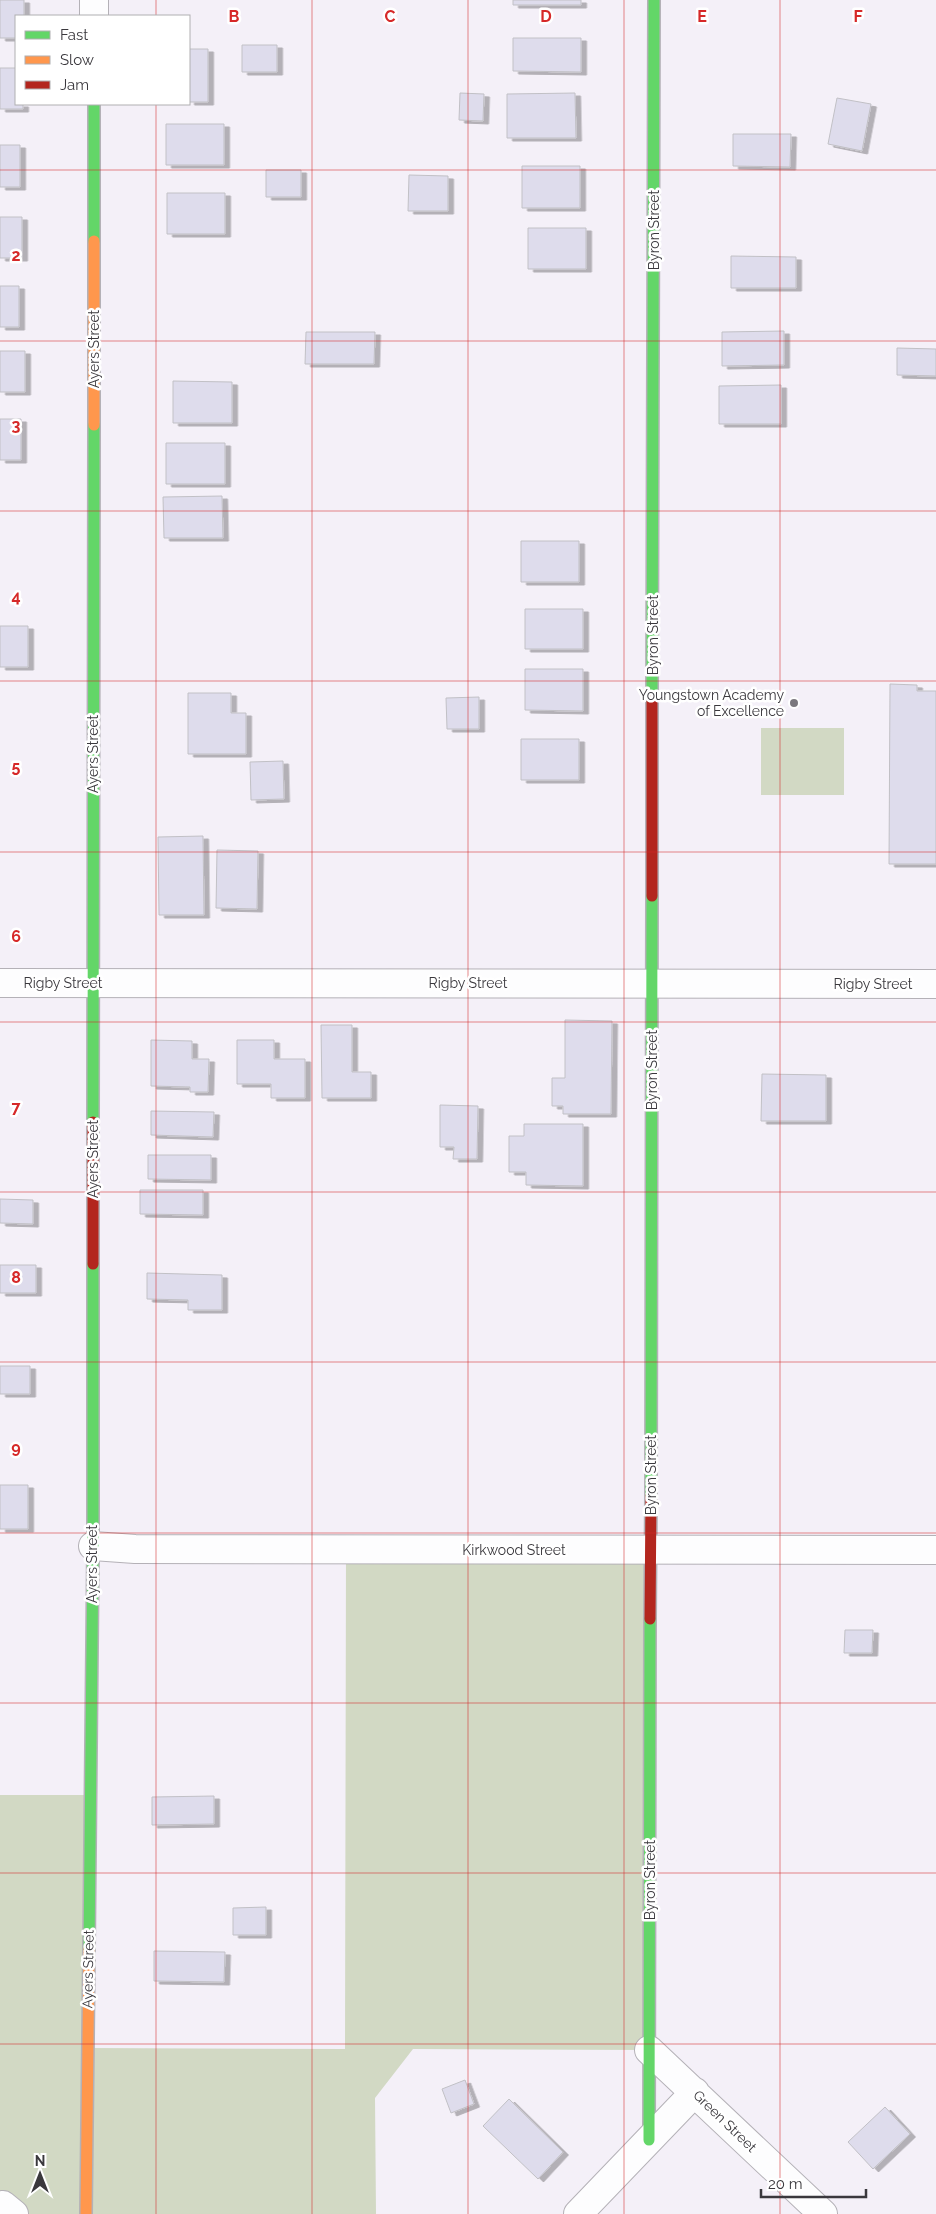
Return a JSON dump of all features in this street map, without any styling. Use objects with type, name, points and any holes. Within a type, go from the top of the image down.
[{"type":"street","points":[[94,0],[94,15]]},
{"type":"street","name":"Byron Street","points":[[649,2140],[654,0]]},
{"type":"street","name":"Ayers Street","points":[[86,2214],[93,1546],[94,105]]},
{"type":"street","name":"Rigby Street","points":[[0,983],[936,984]]},
{"type":"street","name":"Kirkwood Street","points":[[93,1546],[135,1549],[936,1550]]},
{"type":"street","name":"Green Street","points":[[649,2050],[823,2214]]},
{"type":"street","points":[[578,2214],[695,2092]]},
{"type":"green space","points":[[761,728],[844,728],[844,795],[761,795]]},
{"type":"green space","points":[[346,1550],[650,1550],[649,2050],[413,2049],[375,2098],[376,2214],[0,2214],[0,1795],[90,1795],[88,2048],[345,2049]]},
{"type":"building","points":[[0,0],[24,0],[24,15],[15,15],[15,38],[0,38]]},
{"type":"building","points":[[513,0],[581,0],[581,5],[513,5]]},
{"type":"building","points":[[513,38],[581,38],[581,72],[513,71]]},
{"type":"building","points":[[242,45],[277,45],[277,72],[242,72]]},
{"type":"building","points":[[190,49],[208,49],[208,102],[190,102]]},
{"type":"building","points":[[0,68],[15,68],[15,105],[23,105],[23,109],[0,109]]},
{"type":"building","points":[[460,93],[484,94],[483,121],[459,120]]},
{"type":"building","points":[[575,93],[576,138],[507,138],[507,94]]},
{"type":"building","points":[[837,98],[871,104],[862,151],[828,144]]},
{"type":"building","points":[[166,124],[224,124],[224,165],[166,165]]},
{"type":"building","points":[[733,134],[791,134],[790,167],[733,166]]},
{"type":"building","points":[[0,145],[20,145],[20,187],[0,187]]},
{"type":"building","points":[[522,166],[580,166],[580,208],[522,208]]},
{"type":"building","points":[[266,170],[301,170],[301,197],[266,197]]},
{"type":"building","points":[[409,175],[448,176],[448,211],[408,211]]},
{"type":"building","points":[[167,193],[225,193],[225,234],[167,234]]},
{"type":"building","points":[[0,217],[22,217],[22,258],[0,258]]},
{"type":"building","points":[[528,228],[586,228],[586,269],[528,269]]},
{"type":"building","points":[[731,256],[796,257],[796,288],[731,288]]},
{"type":"building","points":[[0,286],[19,286],[19,327],[0,327]]},
{"type":"building","points":[[784,331],[784,365],[722,366],[722,332]]},
{"type":"building","points":[[306,332],[375,332],[374,364],[305,364]]},
{"type":"building","points":[[897,348],[936,349],[936,376],[897,375]]},
{"type":"building","points":[[0,351],[25,351],[25,392],[0,392]]},
{"type":"building","points":[[173,381],[232,382],[232,423],[173,423]]},
{"type":"building","points":[[781,385],[781,424],[719,424],[719,386]]},
{"type":"building","points":[[0,419],[21,419],[21,460],[0,460]]},
{"type":"building","points":[[166,443],[225,443],[225,484],[166,484]]},
{"type":"building","points":[[222,496],[223,538],[164,538],[163,497]]},
{"type":"building","points":[[521,541],[579,541],[579,582],[521,582]]},
{"type":"building","points":[[525,609],[583,609],[583,649],[525,649]]},
{"type":"building","points":[[0,626],[28,626],[28,667],[0,667]]},
{"type":"building","points":[[525,669],[583,669],[583,711],[525,710]]},
{"type":"building","points":[[890,684],[917,685],[917,691],[936,691],[936,864],[889,864]]},
{"type":"building","points":[[188,693],[231,693],[231,713],[246,713],[246,754],[188,754]]},
{"type":"building","points":[[479,697],[479,729],[447,729],[446,698]]},
{"type":"building","points":[[521,739],[579,739],[579,780],[521,780]]},
{"type":"building","points":[[283,761],[284,799],[251,800],[250,762]]},
{"type":"building","points":[[203,836],[204,915],[159,915],[158,837]]},
{"type":"building","points":[[217,850],[258,851],[257,909],[216,908]]},
{"type":"building","points":[[565,1020],[612,1021],[611,1114],[563,1114],[563,1106],[552,1106],[552,1078],[565,1078]]},
{"type":"building","points":[[321,1025],[352,1025],[352,1072],[371,1072],[371,1098],[322,1098]]},
{"type":"building","points":[[151,1040],[192,1041],[192,1059],[209,1059],[208,1092],[190,1092],[190,1087],[151,1086]]},
{"type":"building","points":[[237,1040],[274,1040],[274,1059],[305,1059],[305,1098],[271,1098],[271,1084],[237,1084]]},
{"type":"building","points":[[762,1074],[826,1075],[826,1121],[761,1121]]},
{"type":"building","points":[[440,1105],[478,1106],[477,1159],[453,1159],[454,1147],[440,1147]]},
{"type":"building","points":[[151,1111],[214,1112],[213,1137],[151,1135]]},
{"type":"building","points":[[524,1124],[583,1124],[583,1186],[526,1185],[526,1172],[509,1172],[509,1136],[524,1136]]},
{"type":"building","points":[[148,1155],[211,1155],[211,1180],[148,1179]]},
{"type":"building","points":[[140,1190],[203,1190],[203,1215],[140,1214]]},
{"type":"building","points":[[0,1199],[33,1200],[33,1224],[0,1223]]},
{"type":"building","points":[[0,1265],[36,1265],[36,1293],[0,1293]]},
{"type":"building","points":[[147,1273],[222,1275],[222,1310],[188,1310],[188,1300],[147,1299]]},
{"type":"building","points":[[0,1366],[30,1366],[30,1394],[0,1394]]},
{"type":"building","points":[[0,1485],[28,1485],[28,1529],[0,1529]]},
{"type":"building","points":[[845,1630],[873,1630],[872,1653],[844,1653]]},
{"type":"building","points":[[214,1796],[214,1824],[152,1825],[152,1797]]},
{"type":"building","points":[[266,1907],[266,1935],[233,1935],[233,1908]]},
{"type":"building","points":[[154,1951],[225,1952],[224,1982],[154,1981]]},
{"type":"building","points":[[465,2080],[474,2104],[451,2113],[442,2089]]},
{"type":"building","points":[[509,2099],[563,2152],[538,2179],[483,2126]]},
{"type":"building","points":[[885,2107],[910,2134],[873,2169],[848,2142]]},
{"type":"traffic: fast","points":[[652,700],[654,0]]},
{"type":"traffic: fast","points":[[94,105],[94,241]]},
{"type":"traffic: fast","points":[[93,1122],[94,425]]},
{"type":"traffic: fast","points":[[651,1496],[652,896]]},
{"type":"traffic: fast","points":[[89,1949],[93,1546],[93,1264]]},
{"type":"traffic: fast","points":[[649,2140],[650,1619]]},
{"type":"traffic: slow","points":[[94,241],[94,425]]},
{"type":"traffic: slow","points":[[86,2214],[89,1949]]},
{"type":"traffic: jam","points":[[652,700],[652,896]]},
{"type":"traffic: jam","points":[[93,1122],[93,1264]]},
{"type":"traffic: jam","points":[[650,1619],[651,1496]]},
{"type":"place","name":"Youngstown Academy of Excellence","points":[[794,703]]}]
